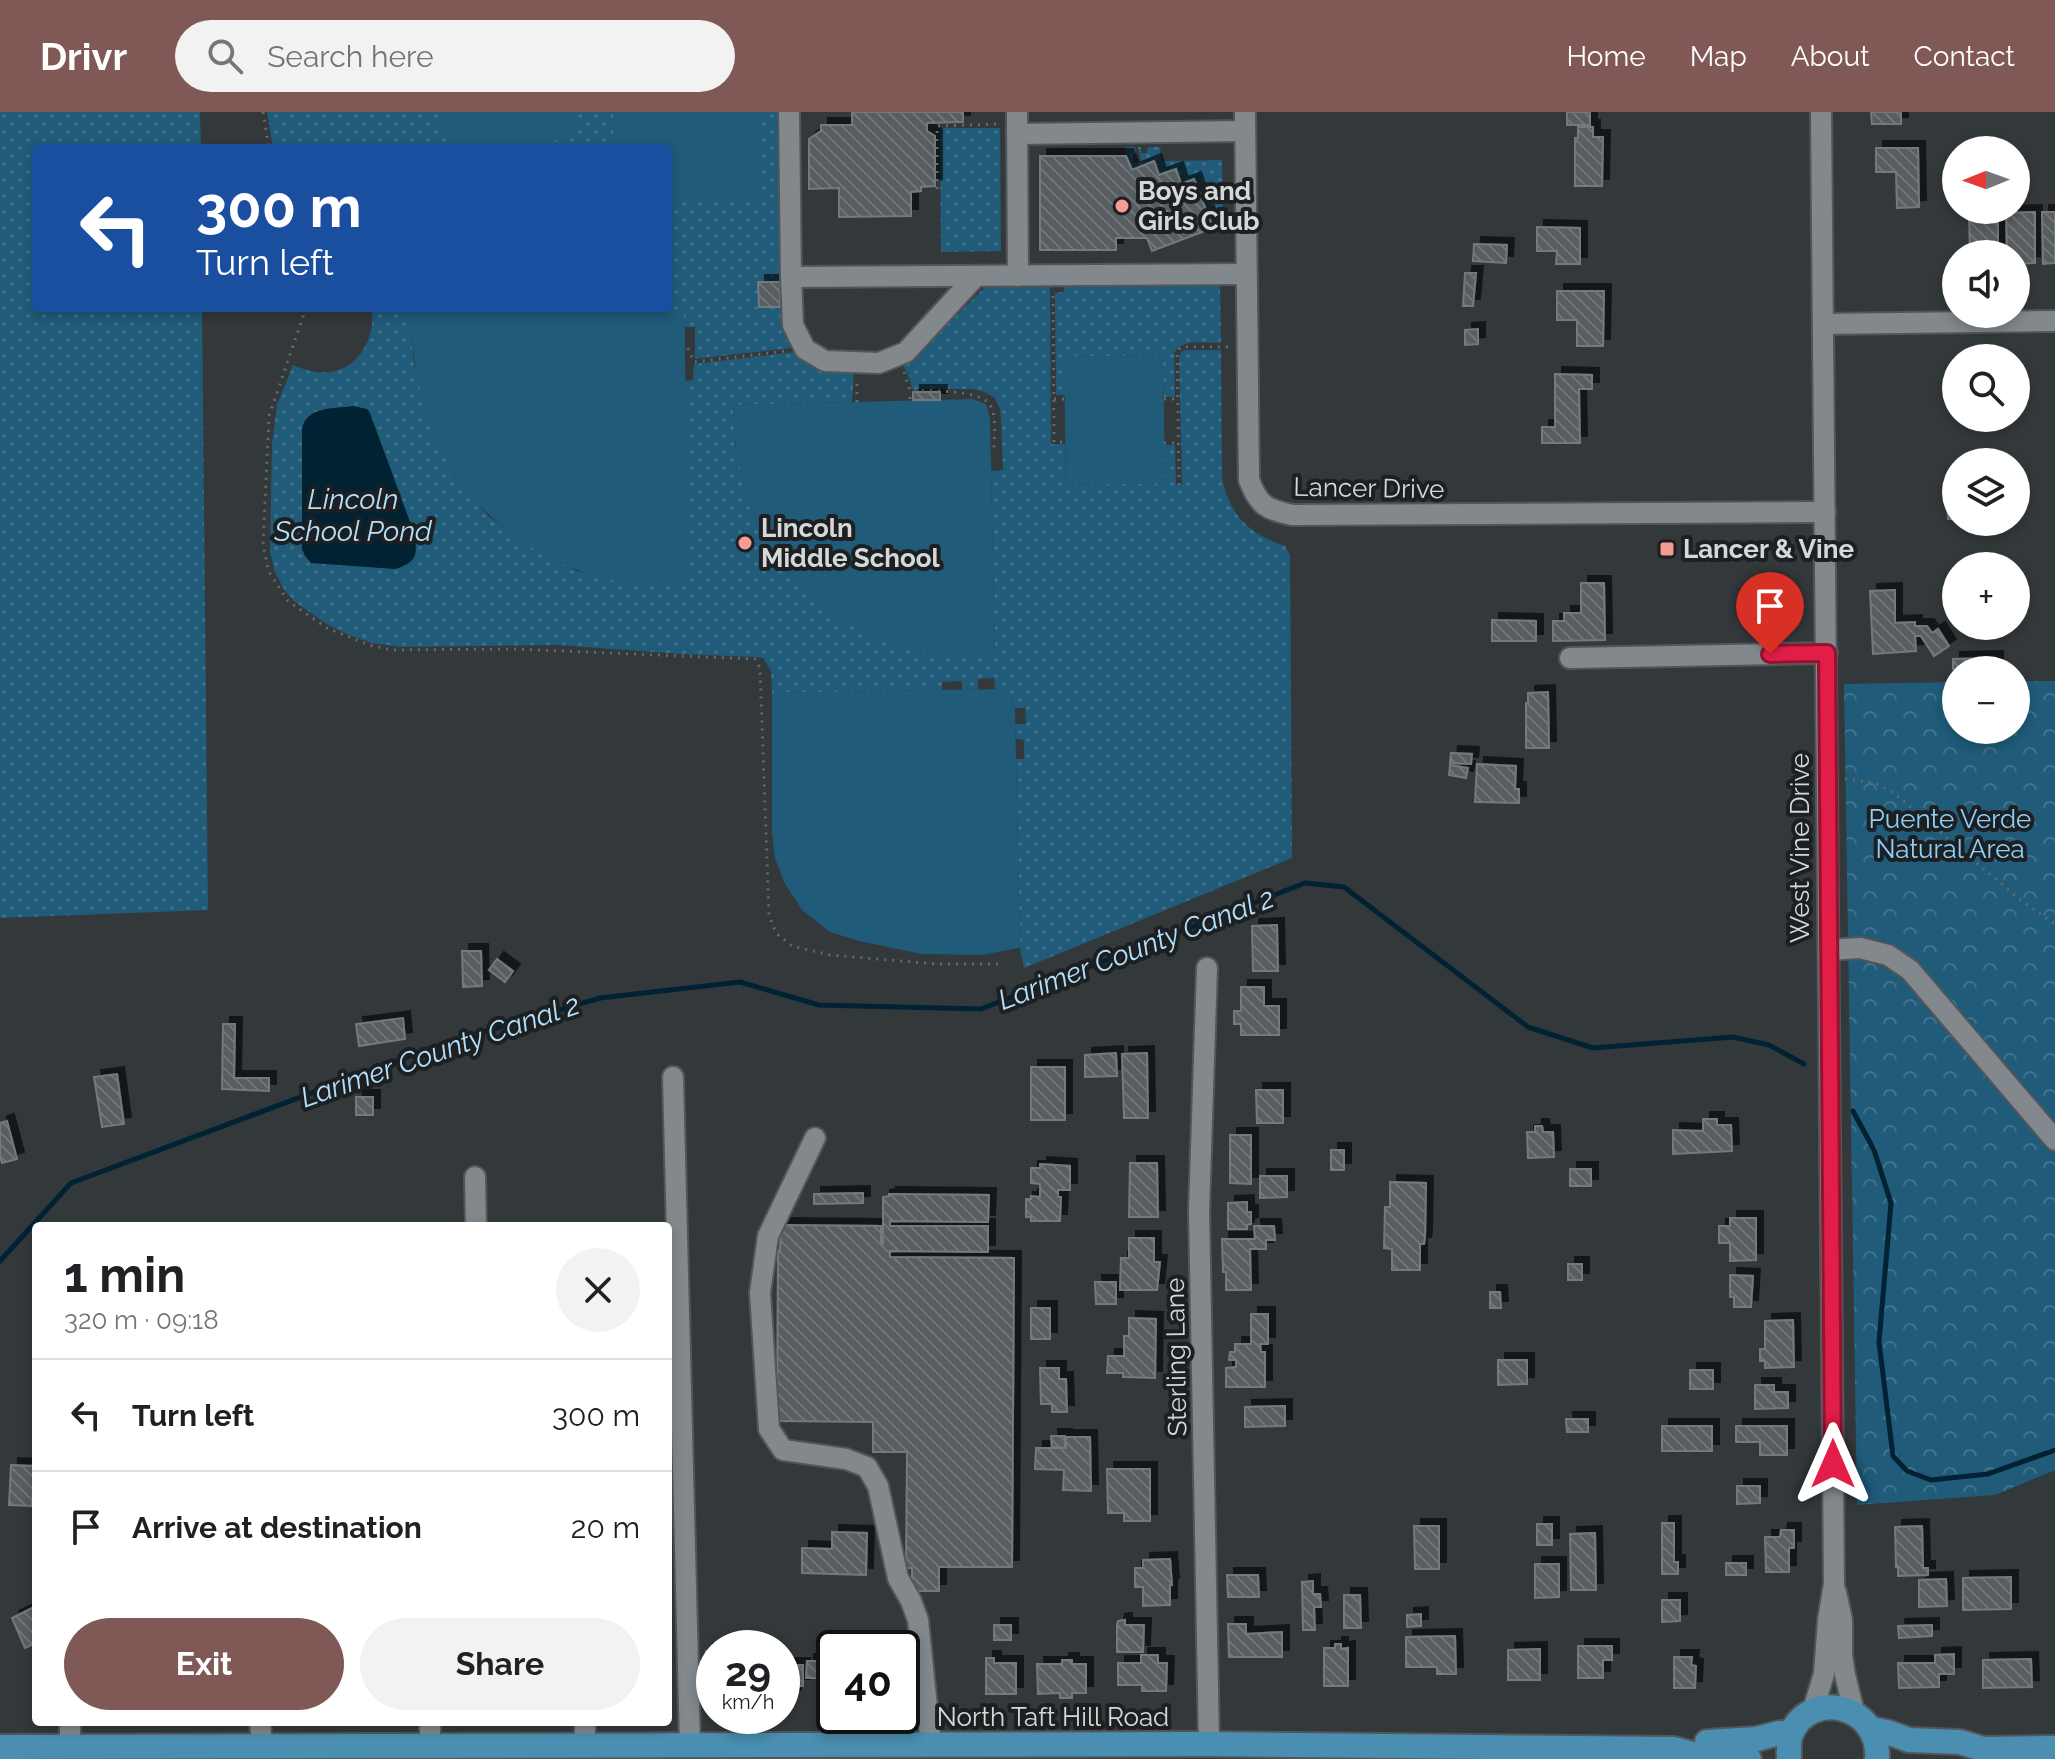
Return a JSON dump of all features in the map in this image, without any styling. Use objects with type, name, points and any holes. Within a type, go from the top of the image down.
[{"type":"main road","points":[[1812,1713],[1831,1708],[1854,1712],[1871,1729],[1876,1739],[1877,1759]]},
{"type":"main road","name":"West Vine Drive","points":[[1791,1733],[1800,1721],[1812,1713]]},
{"type":"main road","points":[[1871,1729],[1909,1740],[1960,1742],[1983,1749]]},
{"type":"main road","name":"North Taft Hill Road","points":[[1674,1749],[1697,1742],[1756,1739],[1791,1733]]},
{"type":"main road","points":[[1789,1759],[1791,1733]]},
{"type":"main road","name":"North Taft Hill Road","points":[[0,1747],[262,1747],[430,1734],[559,1752],[585,1734],[690,1746],[931,1745],[1176,1752],[1209,1744],[1674,1749],[1697,1755],[1749,1759]]},
{"type":"main road","points":[[1920,1759],[1961,1756],[1983,1749],[2055,1748]]},
{"type":"street","points":[[789,112],[793,325],[805,349],[825,361],[879,363],[906,352],[976,276]]},
{"type":"street","name":"West Vine Drive","points":[[1812,1713],[1824,1674],[1834,1584],[1821,112]]},
{"type":"street","points":[[1018,276],[1012,124],[1245,122]]},
{"type":"street","name":"Lancer Drive","points":[[1245,122],[1249,480],[1262,505],[1272,511],[1292,515],[1825,512]]},
{"type":"street","points":[[791,277],[1246,274]]},
{"type":"street","points":[[1823,324],[2055,321]]},
{"type":"street","points":[[1570,658],[1827,653]]},
{"type":"street","points":[[1829,950],[1860,948],[1888,955],[1910,970],[2055,1140]]},
{"type":"street","name":"Sterling Lane","points":[[1207,968],[1199,1211],[1209,1744]]},
{"type":"street","points":[[673,1077],[690,1746]]},
{"type":"street","points":[[815,1138],[768,1236],[760,1293],[769,1429],[783,1450],[846,1459],[867,1467],[878,1486],[898,1578],[918,1620],[931,1745]]},
{"type":"street","points":[[475,1177],[476,1222]]},
{"type":"street","name":"West Vine Drive","points":[[1834,1584],[1842,1620],[1845,1675],[1854,1712]]},
{"type":"street","points":[[70,1726],[70,1747]]},
{"type":"street","points":[[260,1726],[262,1747]]},
{"type":"path","points":[[263,112],[268,144]]},
{"type":"path","points":[[937,189],[937,126],[1012,124]]},
{"type":"path","points":[[1053,276],[1054,442],[1065,442]]},
{"type":"path","points":[[305,312],[269,416],[263,545],[269,572],[288,601],[327,628],[369,645],[392,650],[514,649],[755,659],[760,668],[769,915],[776,933],[792,946],[830,955],[937,964],[998,964]]},
{"type":"path","points":[[1179,485],[1177,352],[1180,348],[1247,347]]},
{"type":"path","points":[[688,348],[694,362],[805,349]]},
{"type":"path","points":[[896,356],[908,380],[910,399]]},
{"type":"path","points":[[910,391],[958,392],[983,398],[990,405],[994,420],[994,450]]},
{"type":"path","points":[[1054,399],[1065,399]]},
{"type":"path","points":[[1164,399],[1177,399]]},
{"type":"path","points":[[1164,443],[1178,443]]},
{"type":"path","points":[[1828,778],[1875,783],[1894,793],[2018,898],[2055,924]]},
{"type":"green space","points":[[0,112],[200,112],[201,144],[32,144],[32,312],[202,312],[208,910],[0,918]]},
{"type":"green space","points":[[267,112],[779,112],[782,281],[758,282],[759,307],[782,307],[783,328],[791,348],[695,359],[695,327],[685,327],[683,313],[672,309],[672,144],[272,144]]},
{"type":"green space","points":[[436,112],[577,112],[584,128],[547,144],[449,144]]},
{"type":"green space","points":[[613,112],[760,112],[761,197],[672,199],[672,144],[613,144]]},
{"type":"green space","points":[[940,128],[1000,128],[1001,251],[941,252]]},
{"type":"green space","points":[[1126,147],[1135,147],[1133,163],[1141,162],[1138,147],[1141,147],[1141,153],[1147,153],[1148,147],[1160,147],[1162,161],[1222,160],[1223,226],[1213,228],[1194,180],[1181,184],[1175,169],[1159,175],[1154,162],[1132,170]]},
{"type":"green space","points":[[1220,282],[1221,343],[1194,342],[1178,348],[1174,353],[1175,397],[1164,397],[1162,355],[1065,357],[1065,395],[1056,395],[1055,293],[1064,292],[1064,284]]},
{"type":"green space","points":[[988,284],[1050,284],[1051,444],[1065,444],[1066,485],[1165,483],[1164,445],[1175,445],[1176,485],[1182,485],[1179,356],[1183,350],[1221,350],[1222,477],[1225,490],[1236,512],[1251,529],[1285,546],[1290,555],[1292,858],[1024,968],[1020,948],[1016,759],[1024,759],[1024,740],[1016,739],[1015,724],[1026,724],[1025,708],[1015,708],[1010,692],[995,689],[994,678],[978,679],[978,689],[962,690],[962,681],[942,682],[942,690],[772,693],[771,671],[763,658],[558,645],[400,647],[372,643],[328,625],[294,601],[275,572],[270,552],[272,444],[277,405],[293,365],[312,371],[331,372],[358,357],[369,339],[371,312],[408,312],[414,363],[453,473],[488,516],[531,547],[577,571],[625,582],[686,582],[685,381],[693,380],[694,364],[795,352],[822,369],[854,371],[852,402],[733,405],[736,452],[749,506],[768,547],[995,655],[991,471],[1003,470],[1000,408],[994,397],[982,391],[912,389],[903,365],[915,357]]},
{"type":"green space","points":[[672,309],[683,313],[686,583],[647,584],[593,575],[562,564],[505,529],[480,506],[441,453],[429,423],[416,366],[409,312],[672,312]]},
{"type":"green space","points":[[1163,355],[1165,483],[1066,485],[1064,357]]},
{"type":"green space","points":[[972,399],[986,404],[990,418],[995,655],[921,653],[867,635],[831,614],[795,582],[768,547],[749,506],[736,452],[733,405]]},
{"type":"green space","name":"Puente Verde Natural Area","points":[[2030,681],[2055,681],[2055,1470],[1995,1495],[1857,1505],[1844,684],[1942,682],[1942,744],[2030,744]]},
{"type":"green space","points":[[996,689],[1010,692],[1015,708],[1020,948],[981,955],[922,954],[830,932],[802,910],[784,882],[775,858],[772,833],[772,693]]},
{"type":"water","name":"Lincoln School Pond","points":[[353,406],[367,409],[370,413],[414,533],[414,557],[408,564],[395,569],[311,563],[302,549],[302,428],[316,412]]},
{"type":"building","points":[[852,112],[963,112],[963,122],[927,123],[927,131],[935,136],[935,186],[921,187],[921,191],[911,192],[911,216],[839,217],[839,188],[809,189],[809,139],[821,131],[821,125],[852,125]]},
{"type":"building","points":[[1567,112],[1590,112],[1590,125],[1567,125]]},
{"type":"building","points":[[1871,112],[1901,112],[1901,124],[1872,124]]},
{"type":"building","points":[[1578,127],[1593,127],[1593,137],[1603,137],[1602,186],[1575,186],[1575,138],[1578,138]]},
{"type":"building","points":[[1876,148],[1918,148],[1919,207],[1897,208],[1896,172],[1876,172]]},
{"type":"building","name":"Boys and Girls Club","points":[[1040,156],[1126,156],[1132,170],[1154,161],[1159,175],[1176,169],[1181,184],[1194,179],[1213,228],[1152,251],[1147,238],[1116,238],[1116,250],[1040,250]]},
{"type":"building","points":[[2030,212],[2035,212],[2035,263],[2030,263],[2030,240],[2007,240],[2006,224],[2030,224]]},
{"type":"building","points":[[2042,212],[2055,212],[2055,263],[2043,264]]},
{"type":"building","points":[[1969,224],[1998,224],[1998,240],[1970,240]]},
{"type":"building","points":[[1537,227],[1580,228],[1580,264],[1556,264],[1557,251],[1537,251]]},
{"type":"building","points":[[1474,244],[1507,245],[1506,263],[1473,261]]},
{"type":"building","points":[[1465,273],[1476,273],[1473,306],[1463,306]]},
{"type":"building","points":[[758,282],[780,282],[780,307],[759,307]]},
{"type":"building","points":[[1557,291],[1604,291],[1603,346],[1577,346],[1577,320],[1557,320]]},
{"type":"building","points":[[1478,329],[1478,344],[1465,345],[1465,330]]},
{"type":"building","points":[[1555,374],[1592,375],[1592,389],[1579,389],[1580,443],[1542,443],[1542,427],[1555,427]]},
{"type":"building","points":[[913,392],[940,392],[940,400],[913,400]]},
{"type":"building","points":[[1581,583],[1604,583],[1605,640],[1553,641],[1553,621],[1564,621],[1564,613],[1581,613]]},
{"type":"building","points":[[1895,590],[1895,623],[1915,622],[1915,626],[1927,626],[1932,633],[1938,629],[1942,640],[1949,646],[1934,656],[1921,636],[1915,636],[1916,651],[1873,654],[1870,591]]},
{"type":"building","points":[[1492,620],[1536,621],[1536,641],[1492,641]]},
{"type":"building","points":[[1548,692],[1549,748],[1526,748],[1528,693]]},
{"type":"building","points":[[1451,753],[1472,754],[1471,764],[1450,763]]},
{"type":"building","points":[[1477,764],[1516,766],[1515,789],[1519,789],[1519,803],[1475,802]]},
{"type":"building","points":[[1450,765],[1468,768],[1466,778],[1449,775]]},
{"type":"building","points":[[1277,925],[1278,971],[1253,971],[1252,926]]},
{"type":"building","points":[[462,951],[481,951],[482,986],[463,987]]},
{"type":"building","points":[[497,959],[513,971],[505,982],[489,970]]},
{"type":"building","points":[[1241,987],[1264,987],[1264,1006],[1279,1006],[1279,1035],[1241,1035],[1241,1024],[1234,1024],[1234,1011],[1241,1011]]},
{"type":"building","points":[[403,1018],[405,1039],[359,1046],[356,1024]]},
{"type":"building","points":[[223,1024],[235,1024],[234,1078],[269,1078],[269,1091],[222,1089]]},
{"type":"building","points":[[1116,1053],[1117,1076],[1085,1077],[1085,1055]]},
{"type":"building","points":[[1147,1053],[1148,1118],[1124,1118],[1122,1054]]},
{"type":"building","points":[[1031,1067],[1065,1067],[1065,1120],[1031,1120]]},
{"type":"building","points":[[117,1074],[124,1124],[102,1127],[94,1077]]},
{"type":"building","points":[[1256,1090],[1283,1090],[1283,1123],[1257,1123]]},
{"type":"building","points":[[356,1097],[373,1097],[373,1115],[356,1115]]},
{"type":"building","points":[[1703,1119],[1717,1119],[1717,1125],[1731,1125],[1732,1151],[1673,1154],[1673,1130],[1703,1131]]},
{"type":"building","points":[[7,1121],[17,1159],[2,1163],[0,1123]]},
{"type":"building","points":[[1535,1126],[1542,1126],[1543,1132],[1553,1132],[1554,1157],[1528,1158],[1527,1132],[1535,1132]]},
{"type":"building","points":[[1230,1135],[1251,1135],[1251,1184],[1230,1183]]},
{"type":"building","points":[[1331,1150],[1344,1150],[1344,1170],[1331,1170]]},
{"type":"building","points":[[1130,1163],[1157,1163],[1158,1217],[1129,1217]]},
{"type":"building","points":[[1040,1164],[1070,1166],[1070,1190],[1058,1190],[1058,1197],[1061,1197],[1060,1221],[1031,1221],[1031,1217],[1026,1217],[1026,1199],[1040,1197],[1040,1184],[1031,1183],[1031,1168],[1040,1168]]},
{"type":"building","points":[[1570,1169],[1591,1169],[1591,1186],[1570,1186]]},
{"type":"building","points":[[1260,1176],[1287,1176],[1287,1197],[1260,1198]]},
{"type":"building","points":[[1390,1182],[1426,1183],[1425,1238],[1424,1244],[1420,1244],[1420,1270],[1392,1270],[1392,1249],[1384,1248],[1385,1207],[1390,1207]]},
{"type":"building","points":[[863,1193],[863,1203],[814,1204],[814,1194]]},
{"type":"building","points":[[889,1194],[989,1195],[988,1222],[890,1221],[890,1226],[988,1226],[988,1252],[890,1251],[890,1257],[1014,1258],[1012,1567],[939,1567],[939,1591],[912,1591],[912,1568],[906,1568],[907,1452],[873,1452],[873,1422],[777,1421],[778,1250],[781,1225],[881,1226],[883,1244],[883,1197]]},
{"type":"building","points":[[1247,1202],[1251,1224],[1247,1225],[1247,1229],[1228,1229],[1228,1203]]},
{"type":"building","points":[[1730,1218],[1756,1218],[1756,1260],[1730,1261],[1730,1243],[1719,1243],[1719,1226],[1730,1226]]},
{"type":"building","points":[[1254,1226],[1274,1226],[1275,1240],[1266,1240],[1266,1249],[1250,1249],[1251,1290],[1226,1290],[1222,1239],[1255,1239]]},
{"type":"building","points":[[1129,1238],[1154,1238],[1154,1262],[1160,1262],[1157,1290],[1120,1290],[1121,1258],[1129,1258]]},
{"type":"building","points":[[1568,1264],[1582,1264],[1582,1280],[1568,1280]]},
{"type":"building","points":[[1730,1275],[1753,1276],[1751,1307],[1734,1307],[1734,1297],[1730,1297]]},
{"type":"building","points":[[1095,1282],[1116,1282],[1116,1304],[1096,1304]]},
{"type":"building","points":[[1490,1292],[1500,1292],[1501,1308],[1490,1308]]},
{"type":"building","points":[[1031,1308],[1050,1308],[1050,1339],[1031,1339]]},
{"type":"building","points":[[1251,1314],[1268,1314],[1268,1344],[1260,1344],[1261,1352],[1265,1352],[1265,1387],[1226,1387],[1226,1368],[1236,1367],[1236,1360],[1229,1360],[1230,1352],[1235,1352],[1235,1344],[1251,1344]]},
{"type":"building","points":[[1129,1318],[1156,1319],[1155,1378],[1107,1373],[1108,1356],[1124,1356],[1124,1336],[1129,1336]]},
{"type":"building","points":[[1793,1320],[1794,1367],[1765,1368],[1765,1361],[1760,1361],[1760,1349],[1765,1349],[1765,1321]]},
{"type":"building","points":[[1498,1360],[1527,1360],[1527,1384],[1498,1385]]},
{"type":"building","points":[[1040,1368],[1059,1368],[1059,1379],[1066,1379],[1067,1412],[1052,1412],[1052,1404],[1041,1404]]},
{"type":"building","points":[[1690,1370],[1713,1370],[1713,1389],[1690,1389]]},
{"type":"building","points":[[1755,1385],[1774,1385],[1774,1392],[1788,1392],[1788,1408],[1755,1409]]},
{"type":"building","points":[[1285,1406],[1285,1426],[1245,1427],[1245,1407]]},
{"type":"building","points":[[1566,1419],[1588,1419],[1588,1432],[1567,1432]]},
{"type":"building","points":[[1662,1426],[1712,1426],[1712,1451],[1662,1451]]},
{"type":"building","points":[[1736,1426],[1787,1426],[1787,1455],[1760,1455],[1760,1442],[1736,1442]]},
{"type":"building","points":[[1051,1436],[1065,1436],[1065,1448],[1052,1447]]},
{"type":"building","points":[[1066,1437],[1090,1437],[1091,1491],[1063,1490],[1064,1470],[1035,1469],[1036,1448],[1066,1448]]},
{"type":"building","points":[[11,1465],[32,1466],[32,1506],[9,1505]]},
{"type":"building","points":[[1107,1469],[1150,1469],[1150,1521],[1124,1521],[1124,1513],[1108,1513]]},
{"type":"building","points":[[1737,1486],[1760,1486],[1760,1503],[1737,1504]]},
{"type":"building","points":[[1662,1523],[1674,1523],[1674,1562],[1678,1562],[1678,1574],[1662,1574]]},
{"type":"building","points":[[1537,1524],[1552,1524],[1552,1545],[1537,1545]]},
{"type":"building","points":[[1414,1526],[1439,1526],[1439,1569],[1415,1569]]},
{"type":"building","points":[[1922,1526],[1923,1568],[1928,1568],[1928,1575],[1898,1576],[1895,1527]]},
{"type":"building","points":[[1781,1530],[1794,1530],[1794,1548],[1789,1548],[1789,1572],[1766,1572],[1765,1537],[1780,1537]]},
{"type":"building","points":[[832,1532],[867,1533],[866,1575],[802,1573],[802,1548],[832,1549]]},
{"type":"building","points":[[1595,1533],[1596,1590],[1571,1590],[1570,1534]]},
{"type":"building","points":[[1170,1559],[1170,1605],[1143,1606],[1143,1587],[1135,1587],[1135,1568],[1143,1568],[1143,1560]]},
{"type":"building","points":[[1726,1563],[1746,1563],[1746,1575],[1726,1575]]},
{"type":"building","points":[[1535,1564],[1559,1564],[1559,1597],[1535,1598]]},
{"type":"building","points":[[1227,1575],[1258,1575],[1259,1597],[1228,1597]]},
{"type":"building","points":[[2011,1577],[2011,1609],[1963,1610],[1963,1578]]},
{"type":"building","points":[[1946,1579],[1947,1606],[1919,1607],[1919,1580]]},
{"type":"building","points":[[1313,1581],[1313,1594],[1320,1594],[1321,1607],[1314,1607],[1315,1630],[1303,1630],[1302,1582]]},
{"type":"building","points":[[1344,1595],[1360,1595],[1361,1628],[1344,1628]]},
{"type":"building","points":[[1662,1600],[1680,1600],[1680,1621],[1662,1622]]},
{"type":"building","points":[[32,1608],[32,1645],[25,1648],[12,1618]]},
{"type":"building","points":[[1421,1614],[1421,1626],[1407,1627],[1407,1615]]},
{"type":"building","points":[[1125,1620],[1125,1625],[1144,1625],[1143,1652],[1117,1652],[1118,1621]]},
{"type":"building","points":[[1228,1624],[1246,1624],[1246,1634],[1282,1632],[1282,1657],[1229,1657]]},
{"type":"building","points":[[994,1625],[1011,1625],[1011,1640],[994,1640]]},
{"type":"building","points":[[1932,1625],[1932,1636],[1899,1638],[1898,1626]]},
{"type":"building","points":[[1455,1636],[1456,1674],[1437,1674],[1437,1667],[1406,1667],[1406,1637]]},
{"type":"building","points":[[1335,1644],[1341,1644],[1341,1649],[1348,1648],[1348,1686],[1324,1686],[1324,1648],[1335,1648]]},
{"type":"building","points":[[1578,1646],[1612,1646],[1612,1660],[1603,1660],[1603,1678],[1578,1678]]},
{"type":"building","points":[[1540,1649],[1540,1680],[1508,1680],[1508,1650]]},
{"type":"building","points":[[1954,1654],[1954,1674],[1939,1674],[1939,1687],[1899,1688],[1898,1663],[1935,1663],[1935,1655]]},
{"type":"building","points":[[1141,1655],[1158,1655],[1158,1663],[1167,1663],[1166,1691],[1142,1691],[1142,1685],[1118,1685],[1118,1663],[1141,1663]]},
{"type":"building","points":[[1674,1657],[1692,1657],[1691,1665],[1696,1666],[1695,1688],[1674,1688]]},
{"type":"building","points":[[986,1658],[994,1658],[994,1663],[1016,1663],[1016,1694],[986,1694]]},
{"type":"building","points":[[2031,1659],[2032,1687],[1983,1688],[1983,1660]]},
{"type":"building","points":[[1062,1660],[1086,1664],[1086,1693],[1072,1693],[1072,1698],[1060,1698],[1060,1693],[1038,1694],[1037,1664],[1062,1664]]},
{"type":"building","points":[[807,1661],[816,1661],[816,1678],[806,1678]]},
{"type":"building","points":[[800,1665],[803,1665],[803,1686],[800,1686]]},
{"type":"waterway","name":"Larimer County Canal 2","points":[[36,1222],[71,1183],[445,1043],[600,998],[740,982],[819,1005],[981,1009],[1305,883],[1344,887],[1528,1027],[1593,1048],[1733,1037],[1769,1045],[1804,1064]]},
{"type":"waterway","name":"Larimer County Canal 2","points":[[1853,1111],[1874,1150],[1891,1203],[1879,1342],[1893,1456],[1907,1471],[1931,1480],[1988,1474],[2055,1450]]},
{"type":"waterway","name":"Larimer County Canal 2","points":[[0,1261],[32,1226]]},
{"type":"place","name":"Boys and Girls Club","points":[[1122,206]]},
{"type":"place","name":"Lincoln Middle School","points":[[745,543]]},
{"type":"place","name":"Lancer & Vine","points":[[1667,549]]},
{"type":"route","points":[[1770,654],[1827,653],[1833,1464]]}]
